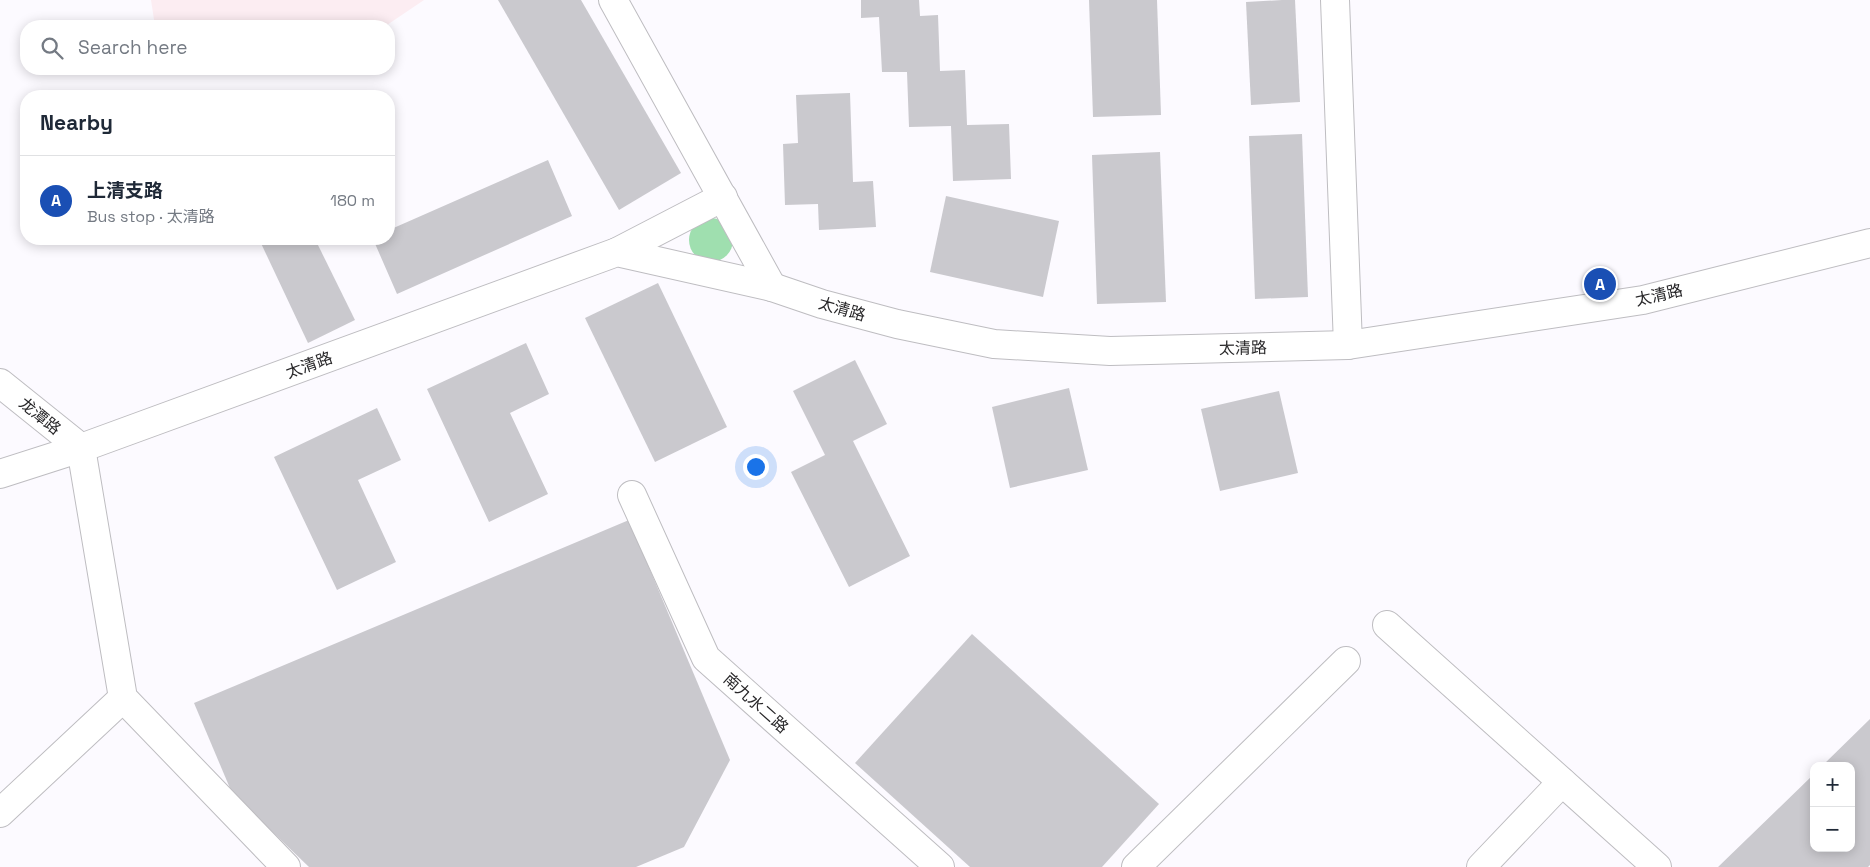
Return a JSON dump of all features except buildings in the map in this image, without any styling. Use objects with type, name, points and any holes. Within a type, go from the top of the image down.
[{"type":"street","points":[[613,0],[772,286]]},
{"type":"street","points":[[1335,0],[1348,345]]},
{"type":"street","name":"太清路","points":[[0,474],[81,448],[617,252],[723,198]]},
{"type":"street","name":"太清路","points":[[617,252],[772,286],[822,304],[897,324],[994,344],[1110,351],[1348,345],[1644,300],[1870,243]]},
{"type":"street","name":"龙潭路","points":[[0,383],[81,448]]},
{"type":"street","points":[[81,448],[122,698],[286,867]]},
{"type":"street","name":"南九水二路","points":[[632,495],[706,658],[940,867]]},
{"type":"street","points":[[1387,625],[1657,867]]},
{"type":"street","points":[[1136,867],[1346,661]]},
{"type":"street","points":[[0,813],[122,698]]},
{"type":"street","points":[[1481,867],[1562,782]]},
{"type":"shaded area","points":[[151,0],[424,0],[394,20],[154,20]]},
{"type":"green space","points":[[707,218],[715,218],[727,224],[733,240],[727,256],[715,262],[707,262],[695,256],[689,244],[689,236],[695,224]]},
{"type":"place","name":"上清支路","points":[[1600,284]]}]
